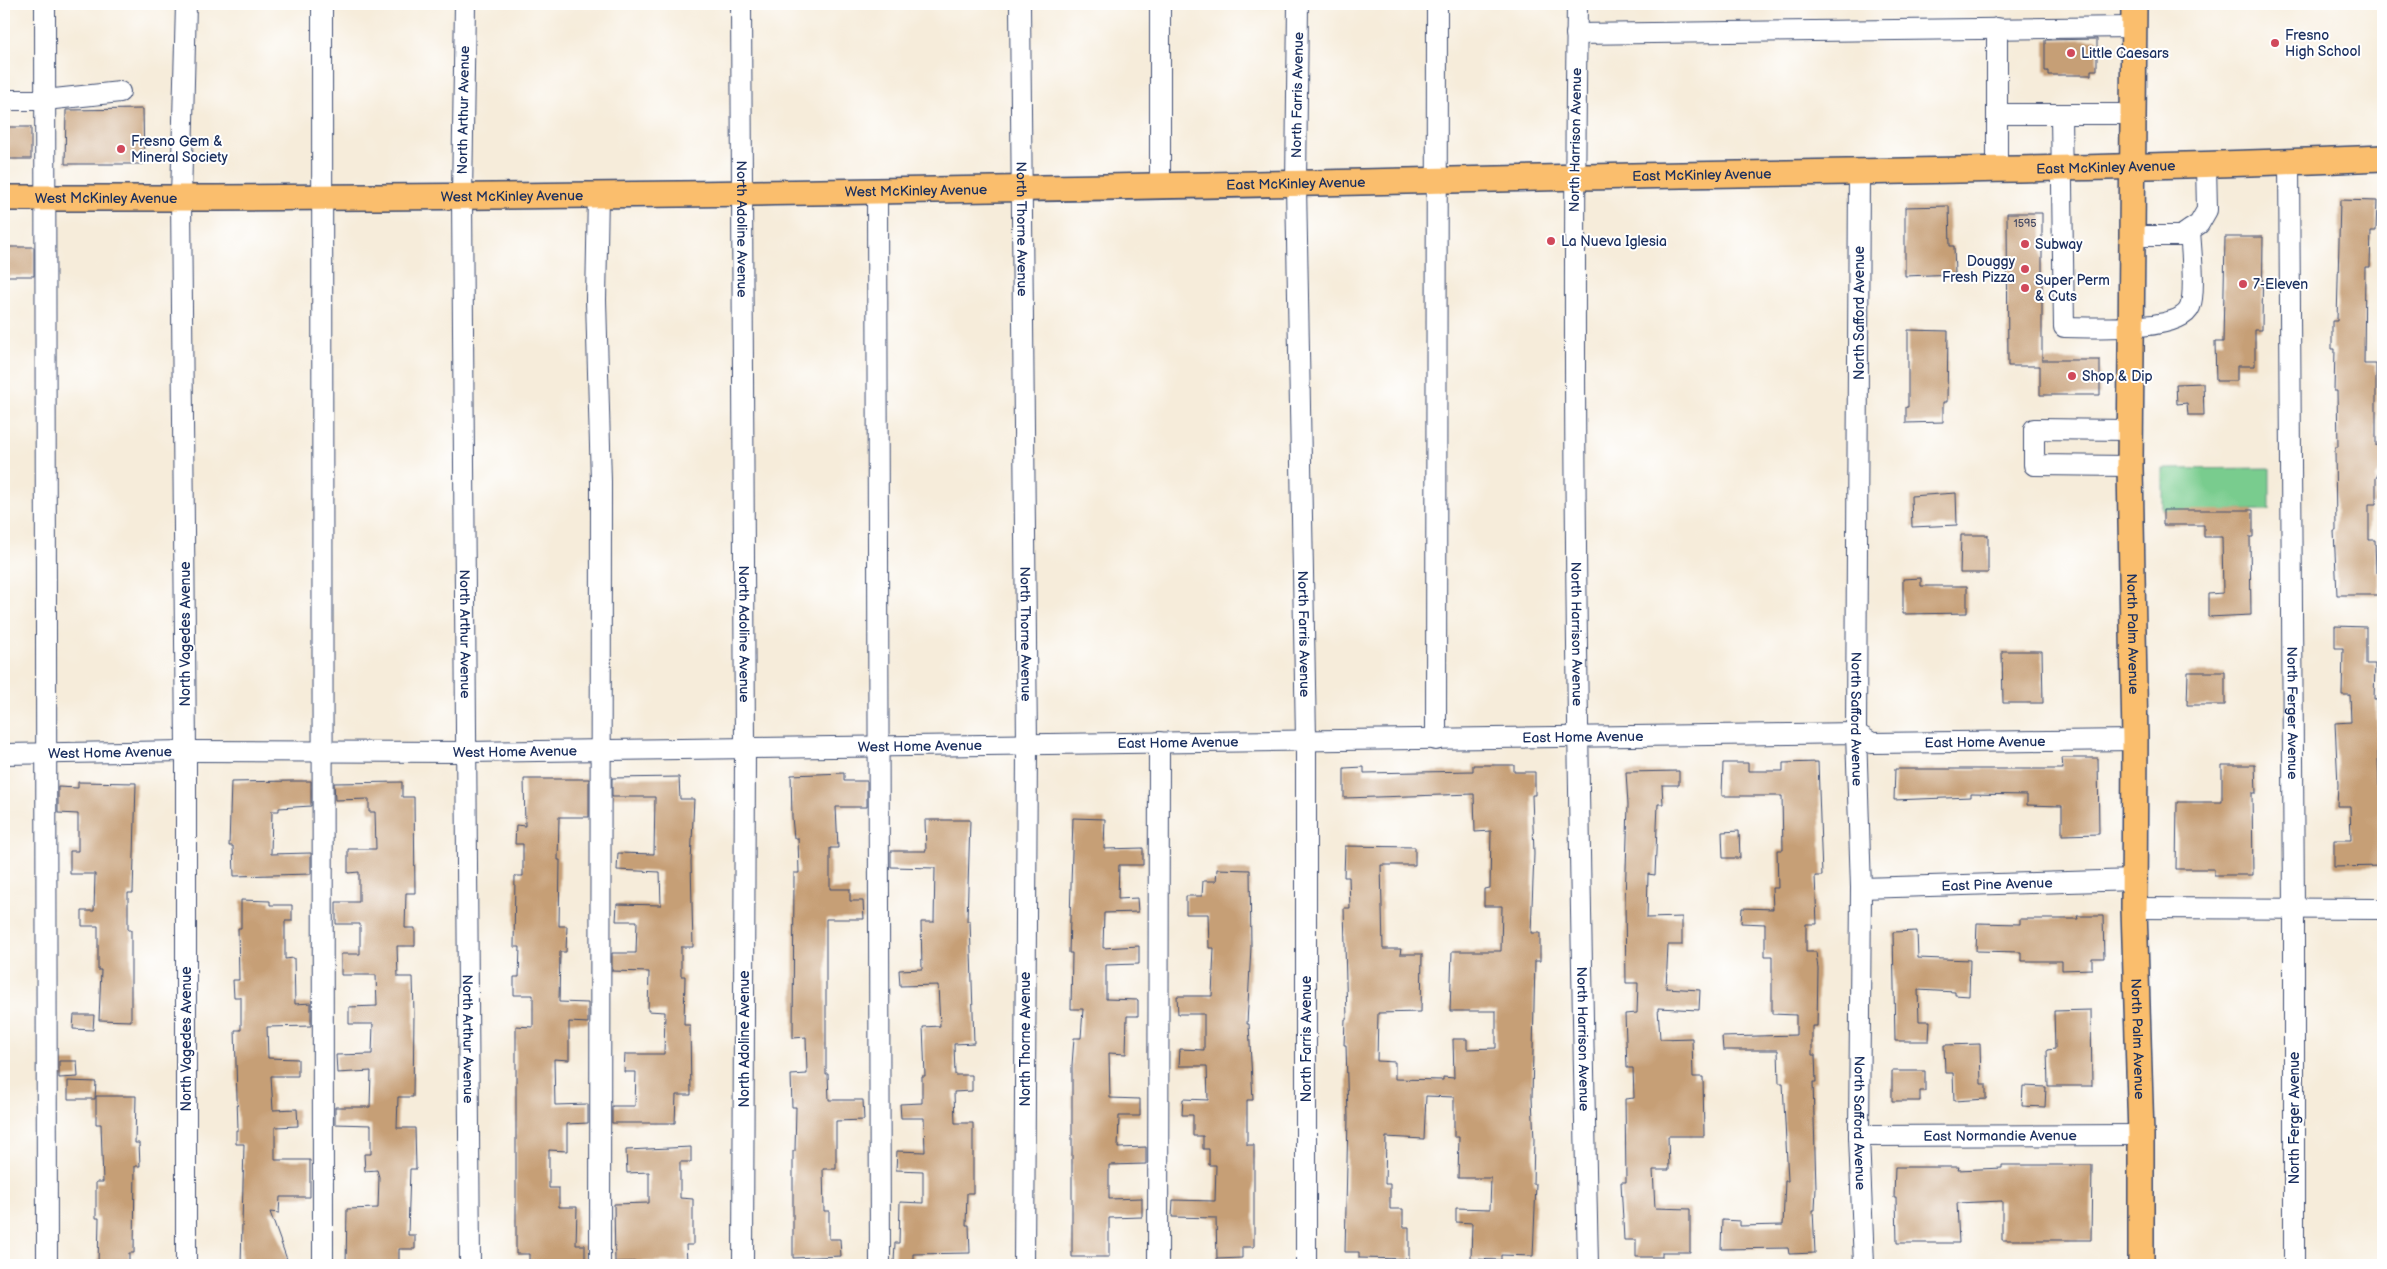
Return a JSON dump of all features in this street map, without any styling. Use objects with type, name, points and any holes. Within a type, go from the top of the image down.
[{"type":"main road","name":"North Palm Avenue","points":[[2134,16],[2130,466],[2135,740],[2134,908],[2141,1135],[2141,1265]]},
{"type":"main road","name":"East McKinley Avenue","points":[[1020,189],[2134,167],[2383,158]]},
{"type":"main road","name":"West McKinley Avenue","points":[[4,198],[462,196],[1020,189]]},
{"type":"street","points":[[44,4],[46,198],[47,1265]]},
{"type":"street","name":"North Vagedes Avenue","points":[[186,4],[182,198],[186,751],[186,1265]]},
{"type":"street","points":[[322,4],[321,751],[323,1265]]},
{"type":"street","name":"North Arthur Avenue","points":[[465,4],[462,196],[470,1265]]},
{"type":"street","name":"North Adoline Avenue","points":[[741,4],[746,747],[743,1265]]},
{"type":"street","name":"North Thorne Avenue","points":[[1020,4],[1020,189],[1027,745],[1024,1265]]},
{"type":"street","points":[[1160,4],[1160,187]]},
{"type":"street","name":"North Farris Avenue","points":[[1298,4],[1296,185],[1306,738],[1306,1265]]},
{"type":"street","points":[[1436,740],[1435,224],[1437,181],[1437,4]]},
{"type":"street","name":"North Harrison Avenue","points":[[1577,4],[1574,177],[1576,735],[1588,1265]]},
{"type":"street","points":[[1576,34],[1997,28],[2134,16]]},
{"type":"street","points":[[1997,28],[1997,169]]},
{"type":"street","points":[[4,100],[44,100],[120,92]]},
{"type":"street","points":[[1997,114],[2134,114]]},
{"type":"street","points":[[2061,115],[2064,327],[2132,327],[2174,320],[2186,313],[2190,307],[2192,285],[2190,230]]},
{"type":"street","name":"North Ferger Avenue","points":[[2289,162],[2294,909],[2294,1265]]},
{"type":"street","points":[[2133,236],[2181,236],[2199,224],[2206,210],[2206,164]]},
{"type":"street","name":"North Safford Avenue","points":[[1859,171],[1856,733],[1861,888],[1858,1136],[1864,1265]]},
{"type":"street","points":[[876,190],[880,1265]]},
{"type":"street","points":[[598,194],[596,300],[601,482],[600,1265]]},
{"type":"street","points":[[2130,430],[2034,429],[2034,465],[2130,466]]},
{"type":"street","name":"East Home Avenue","points":[[1027,745],[1306,738],[1436,740],[1576,735],[1856,733],[1872,743],[2135,740]]},
{"type":"street","points":[[1158,1265],[1159,742]]},
{"type":"street","name":"West Home Avenue","points":[[4,754],[186,751],[467,752],[746,747],[1027,745]]},
{"type":"street","name":"East Pine Avenue","points":[[1861,888],[2135,880]]},
{"type":"street","points":[[2134,908],[2383,909]]},
{"type":"street","name":"East Normandie Avenue","points":[[1858,1136],[2141,1135]]},
{"type":"green space","points":[[2270,468],[2270,510],[2163,511],[2163,469]]},
{"type":"building","name":"Little Caesars","points":[[2097,39],[2097,70],[2091,70],[2091,75],[2048,75],[2048,71],[2045,71],[2045,40]]},
{"type":"building","points":[[143,109],[144,164],[65,164],[66,110]]},
{"type":"building","points":[[4,127],[31,127],[31,159],[4,159]]},
{"type":"building","points":[[2340,200],[2377,201],[2376,231],[2371,231],[2370,267],[2365,267],[2364,364],[2376,364],[2376,446],[2383,445],[2383,466],[2376,478],[2376,504],[2369,504],[2369,540],[2375,540],[2376,572],[2379,572],[2379,595],[2337,595],[2334,531],[2336,531],[2335,447],[2338,447],[2337,391],[2334,391],[2335,349],[2332,349],[2332,321],[2337,321]]},
{"type":"building","points":[[1949,206],[1950,246],[1954,246],[1955,274],[1905,276],[1905,207]]},
{"type":"building","points":[[2007,213],[2042,213],[2042,360],[2100,360],[2100,395],[2040,395],[2040,366],[2008,366]]},
{"type":"building","name":"7-Eleven","points":[[2225,237],[2263,237],[2262,330],[2255,330],[2255,366],[2237,366],[2237,381],[2216,381],[2215,342],[2223,342]]},
{"type":"building","points":[[4,247],[34,247],[34,276],[4,276]]},
{"type":"building","points":[[1908,330],[1948,331],[1947,402],[1943,402],[1943,422],[1906,423],[1906,407],[1908,407]]},
{"type":"building","points":[[2203,383],[2204,415],[2188,415],[2187,403],[2177,404],[2176,384]]},
{"type":"building","points":[[1956,493],[1957,525],[1912,527],[1911,496]]},
{"type":"building","points":[[2163,510],[2253,510],[2253,537],[2250,537],[2251,615],[2208,617],[2208,594],[2223,593],[2222,537],[2204,537],[2204,525],[2163,525]]},
{"type":"building","points":[[1961,535],[1988,535],[1988,573],[1960,573]]},
{"type":"building","points":[[1921,578],[1921,586],[1967,586],[1967,613],[1903,614],[1903,579]]},
{"type":"building","points":[[2335,626],[2366,627],[2366,664],[2375,664],[2374,699],[2376,699],[2379,786],[2382,786],[2383,866],[2334,867],[2334,840],[2351,840],[2350,806],[2337,806],[2338,785],[2335,723],[2351,722],[2350,695],[2342,695],[2343,648],[2335,648]]},
{"type":"building","points":[[2002,651],[2042,651],[2043,703],[2003,703]]},
{"type":"building","points":[[2188,672],[2225,672],[2225,705],[2187,705]]},
{"type":"building","points":[[2062,758],[2098,758],[2099,834],[2062,835],[2062,806],[2027,805],[2027,795],[1971,794],[1971,797],[1894,800],[1895,769],[2063,769]]},
{"type":"building","points":[[1818,762],[1822,876],[1815,876],[1817,924],[1806,924],[1806,952],[1816,952],[1818,969],[1817,1026],[1812,1026],[1812,1055],[1815,1055],[1816,1082],[1813,1082],[1816,1188],[1815,1210],[1813,1210],[1815,1253],[1789,1254],[1788,1248],[1721,1249],[1722,1220],[1740,1221],[1740,1226],[1783,1225],[1785,1181],[1788,1181],[1783,1083],[1779,1083],[1778,1050],[1723,1050],[1722,1037],[1796,1035],[1796,1015],[1772,1014],[1772,956],[1765,956],[1765,924],[1741,923],[1742,908],[1773,909],[1772,888],[1778,888],[1777,850],[1783,850],[1782,796],[1722,796],[1723,763],[1748,763],[1748,771],[1783,771],[1783,763]]},
{"type":"building","points":[[1473,765],[1514,765],[1514,772],[1535,772],[1535,795],[1532,795],[1534,854],[1531,933],[1540,933],[1540,961],[1535,961],[1532,1098],[1534,1140],[1533,1184],[1536,1184],[1533,1256],[1501,1255],[1501,1260],[1471,1259],[1472,1223],[1456,1222],[1456,1208],[1490,1209],[1491,1178],[1458,1178],[1459,1137],[1454,1137],[1454,1097],[1426,1096],[1424,1139],[1386,1137],[1385,1184],[1390,1184],[1390,1209],[1403,1209],[1403,1227],[1409,1227],[1409,1259],[1359,1258],[1359,1252],[1345,1252],[1348,1118],[1346,1045],[1344,1045],[1345,1019],[1347,1019],[1344,908],[1350,908],[1349,877],[1344,877],[1345,846],[1415,847],[1415,865],[1381,865],[1383,949],[1401,949],[1400,954],[1422,954],[1421,1012],[1378,1013],[1377,1061],[1395,1062],[1395,1079],[1443,1080],[1443,1077],[1454,1078],[1453,1039],[1467,1039],[1467,1049],[1496,1048],[1496,1011],[1450,1011],[1452,951],[1501,951],[1502,906],[1484,906],[1484,889],[1490,888],[1491,831],[1475,832],[1474,794],[1344,798],[1344,768],[1364,767],[1364,773],[1473,771]]},
{"type":"building","points":[[2222,765],[2255,765],[2256,793],[2252,793],[2253,875],[2214,875],[2214,869],[2176,869],[2177,802],[2222,802]]},
{"type":"building","points":[[1679,771],[1679,785],[1662,785],[1663,804],[1658,804],[1655,875],[1648,874],[1647,918],[1682,917],[1682,945],[1668,945],[1666,988],[1700,990],[1699,1010],[1658,1008],[1660,1039],[1692,1038],[1693,1077],[1703,1077],[1704,1136],[1668,1136],[1669,1170],[1653,1170],[1655,1208],[1690,1209],[1690,1252],[1662,1252],[1662,1257],[1636,1257],[1636,1240],[1624,1240],[1621,1182],[1626,1182],[1625,1099],[1634,1098],[1633,1068],[1627,1068],[1625,1014],[1637,1013],[1638,983],[1626,983],[1625,901],[1628,805],[1626,772]]},
{"type":"building","points":[[844,773],[844,781],[867,781],[867,807],[836,807],[838,848],[830,848],[830,889],[850,889],[850,901],[863,901],[864,919],[826,919],[826,1074],[828,1074],[829,1100],[863,1100],[864,1120],[836,1121],[836,1169],[823,1169],[824,1211],[829,1211],[829,1239],[840,1239],[841,1256],[793,1258],[793,1151],[795,1151],[796,1107],[792,1107],[791,1075],[807,1074],[806,1037],[793,1038],[794,873],[799,873],[798,838],[794,838],[792,817],[791,775]]},
{"type":"building","points":[[679,777],[680,799],[694,799],[691,862],[693,947],[681,947],[681,976],[685,976],[684,1025],[690,1025],[691,1095],[676,1095],[675,1123],[612,1123],[612,1106],[635,1106],[636,1072],[624,1072],[625,1054],[664,1054],[665,1012],[648,1011],[649,972],[612,971],[612,953],[636,953],[637,921],[616,921],[617,904],[661,905],[660,872],[617,870],[618,853],[654,854],[655,797],[612,797],[612,778]]},
{"type":"building","points":[[524,779],[589,779],[589,817],[559,817],[558,860],[560,860],[559,926],[567,926],[566,952],[560,952],[559,1002],[588,1003],[588,1023],[569,1022],[569,1060],[554,1059],[555,1105],[588,1104],[588,1123],[567,1124],[567,1151],[549,1150],[549,1188],[559,1188],[559,1207],[577,1207],[576,1245],[585,1245],[585,1265],[529,1265],[529,1254],[516,1254],[516,1026],[533,1027],[533,995],[514,995],[514,977],[519,977],[520,947],[514,947],[515,876],[523,876],[523,844],[515,844],[516,825],[525,826]]},
{"type":"building","points":[[311,781],[311,806],[279,808],[279,811],[272,811],[271,854],[311,853],[311,874],[234,876],[233,846],[229,846],[231,782]]},
{"type":"building","points":[[78,782],[136,783],[133,893],[128,893],[128,930],[131,930],[131,1021],[99,1020],[101,970],[98,970],[98,926],[82,926],[82,911],[94,911],[95,874],[70,874],[70,851],[78,851],[78,814],[58,813],[58,787],[78,788]]},
{"type":"building","points":[[402,782],[402,797],[414,797],[415,893],[406,893],[405,928],[415,928],[415,946],[397,946],[398,977],[413,977],[413,1097],[398,1097],[397,1128],[415,1128],[416,1169],[410,1169],[408,1235],[415,1235],[415,1249],[399,1249],[399,1265],[346,1265],[347,1209],[378,1208],[379,1177],[377,1170],[365,1171],[364,1154],[371,1154],[371,1125],[335,1124],[335,1107],[370,1107],[371,1071],[337,1073],[336,1055],[372,1054],[373,1024],[349,1024],[349,1007],[377,1006],[376,975],[341,975],[341,954],[360,954],[360,924],[336,924],[336,902],[359,902],[359,872],[348,873],[348,849],[376,849],[375,812],[369,812],[369,799],[335,800],[334,783]]},
{"type":"building","points":[[1073,818],[1105,819],[1104,849],[1143,848],[1143,865],[1119,865],[1118,899],[1137,898],[1138,912],[1104,913],[1103,948],[1139,946],[1139,964],[1106,965],[1106,999],[1138,1000],[1138,1016],[1127,1016],[1126,1054],[1109,1053],[1110,1098],[1140,1099],[1140,1116],[1119,1116],[1118,1148],[1146,1147],[1146,1164],[1109,1165],[1109,1199],[1142,1198],[1142,1217],[1109,1218],[1109,1257],[1072,1257],[1072,1065],[1074,1038],[1081,1038],[1083,1009],[1071,1009],[1072,953],[1069,953]]},
{"type":"building","points":[[925,820],[970,820],[967,921],[970,921],[974,1043],[954,1044],[955,1075],[972,1075],[972,1091],[954,1092],[955,1123],[973,1123],[973,1193],[967,1193],[966,1225],[969,1225],[970,1253],[913,1254],[913,1263],[894,1262],[895,1243],[899,1243],[900,1202],[923,1203],[923,1171],[896,1170],[897,1151],[925,1152],[924,1118],[901,1118],[900,1104],[922,1103],[922,1076],[925,1076],[923,1027],[940,1026],[938,985],[900,986],[899,970],[922,969],[921,922],[934,922],[935,868],[891,867],[891,851],[926,851]]},
{"type":"building","points":[[1739,831],[1740,858],[1723,858],[1722,832]]},
{"type":"building","points":[[1217,869],[1250,870],[1251,947],[1247,1024],[1249,1024],[1253,1100],[1247,1100],[1247,1145],[1254,1145],[1254,1247],[1242,1247],[1242,1258],[1217,1259],[1216,1218],[1172,1217],[1173,1200],[1215,1201],[1216,1165],[1209,1165],[1209,1149],[1203,1149],[1203,1136],[1193,1136],[1193,1115],[1182,1115],[1183,1099],[1208,1100],[1207,1066],[1179,1066],[1180,1049],[1204,1050],[1204,1014],[1178,1014],[1177,996],[1212,996],[1214,948],[1209,948],[1208,914],[1186,914],[1186,896],[1202,896],[1203,881],[1216,881]]},
{"type":"building","points":[[241,900],[270,901],[270,905],[292,905],[292,921],[285,921],[285,959],[294,958],[295,1004],[311,1003],[311,1026],[267,1027],[268,1058],[298,1059],[298,1076],[271,1076],[273,1110],[297,1109],[298,1126],[275,1127],[275,1160],[310,1160],[310,1197],[280,1197],[279,1213],[270,1212],[289,1265],[241,1265],[244,1144],[236,1144],[236,1130],[238,1130],[235,1030],[241,1030],[241,997],[234,997],[233,980],[239,980],[238,928],[241,928]]},
{"type":"building","points":[[2077,916],[2103,916],[2104,958],[2092,958],[2092,969],[2062,970],[2062,961],[2021,961],[2021,952],[1976,951],[1977,923],[2020,924],[2020,919],[2078,919]]},
{"type":"building","points":[[1917,931],[1918,958],[1970,960],[1969,996],[1955,995],[1955,992],[1918,990],[1919,1021],[1930,1021],[1929,1041],[1895,1041],[1893,932]]},
{"type":"building","points":[[2091,1010],[2092,1086],[2048,1086],[2047,1050],[2055,1049],[2054,1011]]},
{"type":"building","points":[[74,1015],[94,1015],[93,1030],[73,1029]]},
{"type":"building","points":[[1980,1044],[1981,1084],[1986,1084],[1986,1099],[1954,1101],[1953,1073],[1945,1073],[1944,1045]]},
{"type":"building","points":[[59,1061],[77,1061],[78,1077],[59,1078]]},
{"type":"building","points":[[1892,1071],[1925,1071],[1925,1091],[1920,1091],[1920,1101],[1892,1101]]},
{"type":"building","points":[[68,1081],[96,1082],[95,1099],[68,1099]]},
{"type":"building","points":[[2023,1086],[2046,1087],[2045,1107],[2022,1106]]},
{"type":"building","points":[[96,1096],[136,1096],[135,1143],[139,1143],[140,1166],[135,1166],[134,1253],[129,1253],[129,1265],[98,1265],[99,1218],[96,1218],[96,1182],[103,1182],[101,1124],[96,1124]]},
{"type":"building","points":[[691,1147],[691,1162],[680,1162],[680,1198],[693,1199],[693,1245],[686,1245],[687,1261],[615,1262],[614,1204],[649,1203],[649,1172],[627,1173],[626,1150]]},
{"type":"building","points":[[2002,1165],[2092,1165],[2091,1240],[2002,1240],[2002,1201],[1957,1203],[1959,1243],[1897,1243],[1896,1198],[1894,1198],[1895,1167],[1959,1167],[1958,1170],[2002,1168]]},
{"type":"place","name":"Fresno High School","points":[[2275,43]]},
{"type":"place","name":"Little Caesars","points":[[2071,53]]},
{"type":"place","name":"Fresno Gem & Mineral Society","points":[[121,149]]},
{"type":"place","name":"La Nueva Iglesia","points":[[1551,241]]},
{"type":"place","name":"Subway","points":[[2025,244]]},
{"type":"place","name":"Douggy Fresh Pizza","points":[[2025,269]]},
{"type":"place","name":"7-Eleven","points":[[2243,284]]},
{"type":"place","name":"Super Perm & Cuts","points":[[2025,288]]},
{"type":"place","name":"Shop & Dip","points":[[2072,376]]}]
